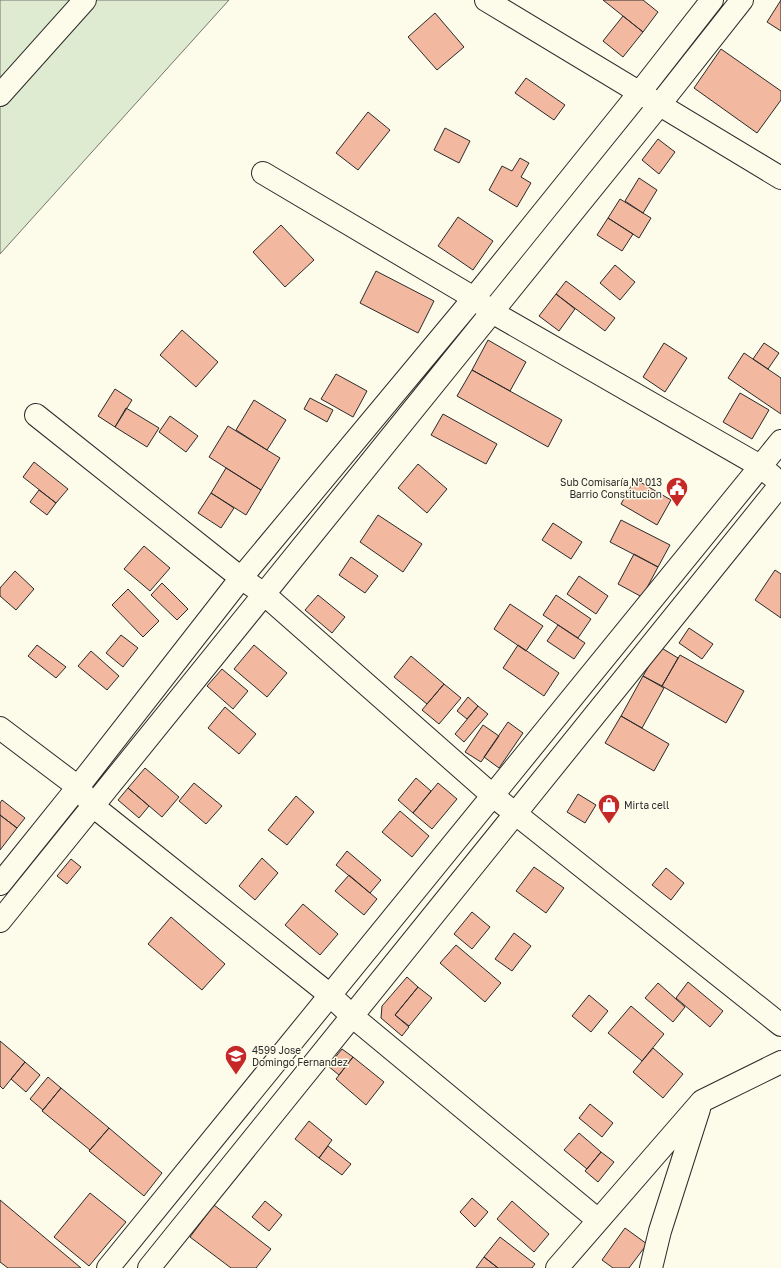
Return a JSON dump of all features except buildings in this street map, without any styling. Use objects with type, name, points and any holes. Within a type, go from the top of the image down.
[{"type":"street","points":[[0,95],[85,0]]},
{"type":"street","points":[[486,0],[781,178]]},
{"type":"street","points":[[0,884],[78,787],[241,578],[474,298],[712,0]]},
{"type":"street","points":[[0,921],[660,104],[742,0]]},
{"type":"street","points":[[148,1268],[781,483],[760,466],[492,312],[474,298],[263,173]]},
{"type":"street","points":[[36,415],[241,578],[264,594],[492,795],[781,1025]]},
{"type":"street","points":[[108,1268],[781,440]]},
{"type":"street","points":[[0,728],[78,787],[93,806],[330,995],[352,1016],[598,1220]]},
{"type":"street","points":[[557,1268],[702,1101],[781,1062]]},
{"type":"street","points":[[651,1268],[660,1231],[702,1101]]},
{"type":"green space","points":[[0,0],[229,0],[0,254]]},
{"type":"place","name":"Sub Comisaría N° 013 Barrio Constitucion","points":[[677,508]]},
{"type":"place","name":"Mirta cell","points":[[609,824]]},
{"type":"place","name":"4599 Jose Domingo Fernandez","points":[[236,1076]]}]
